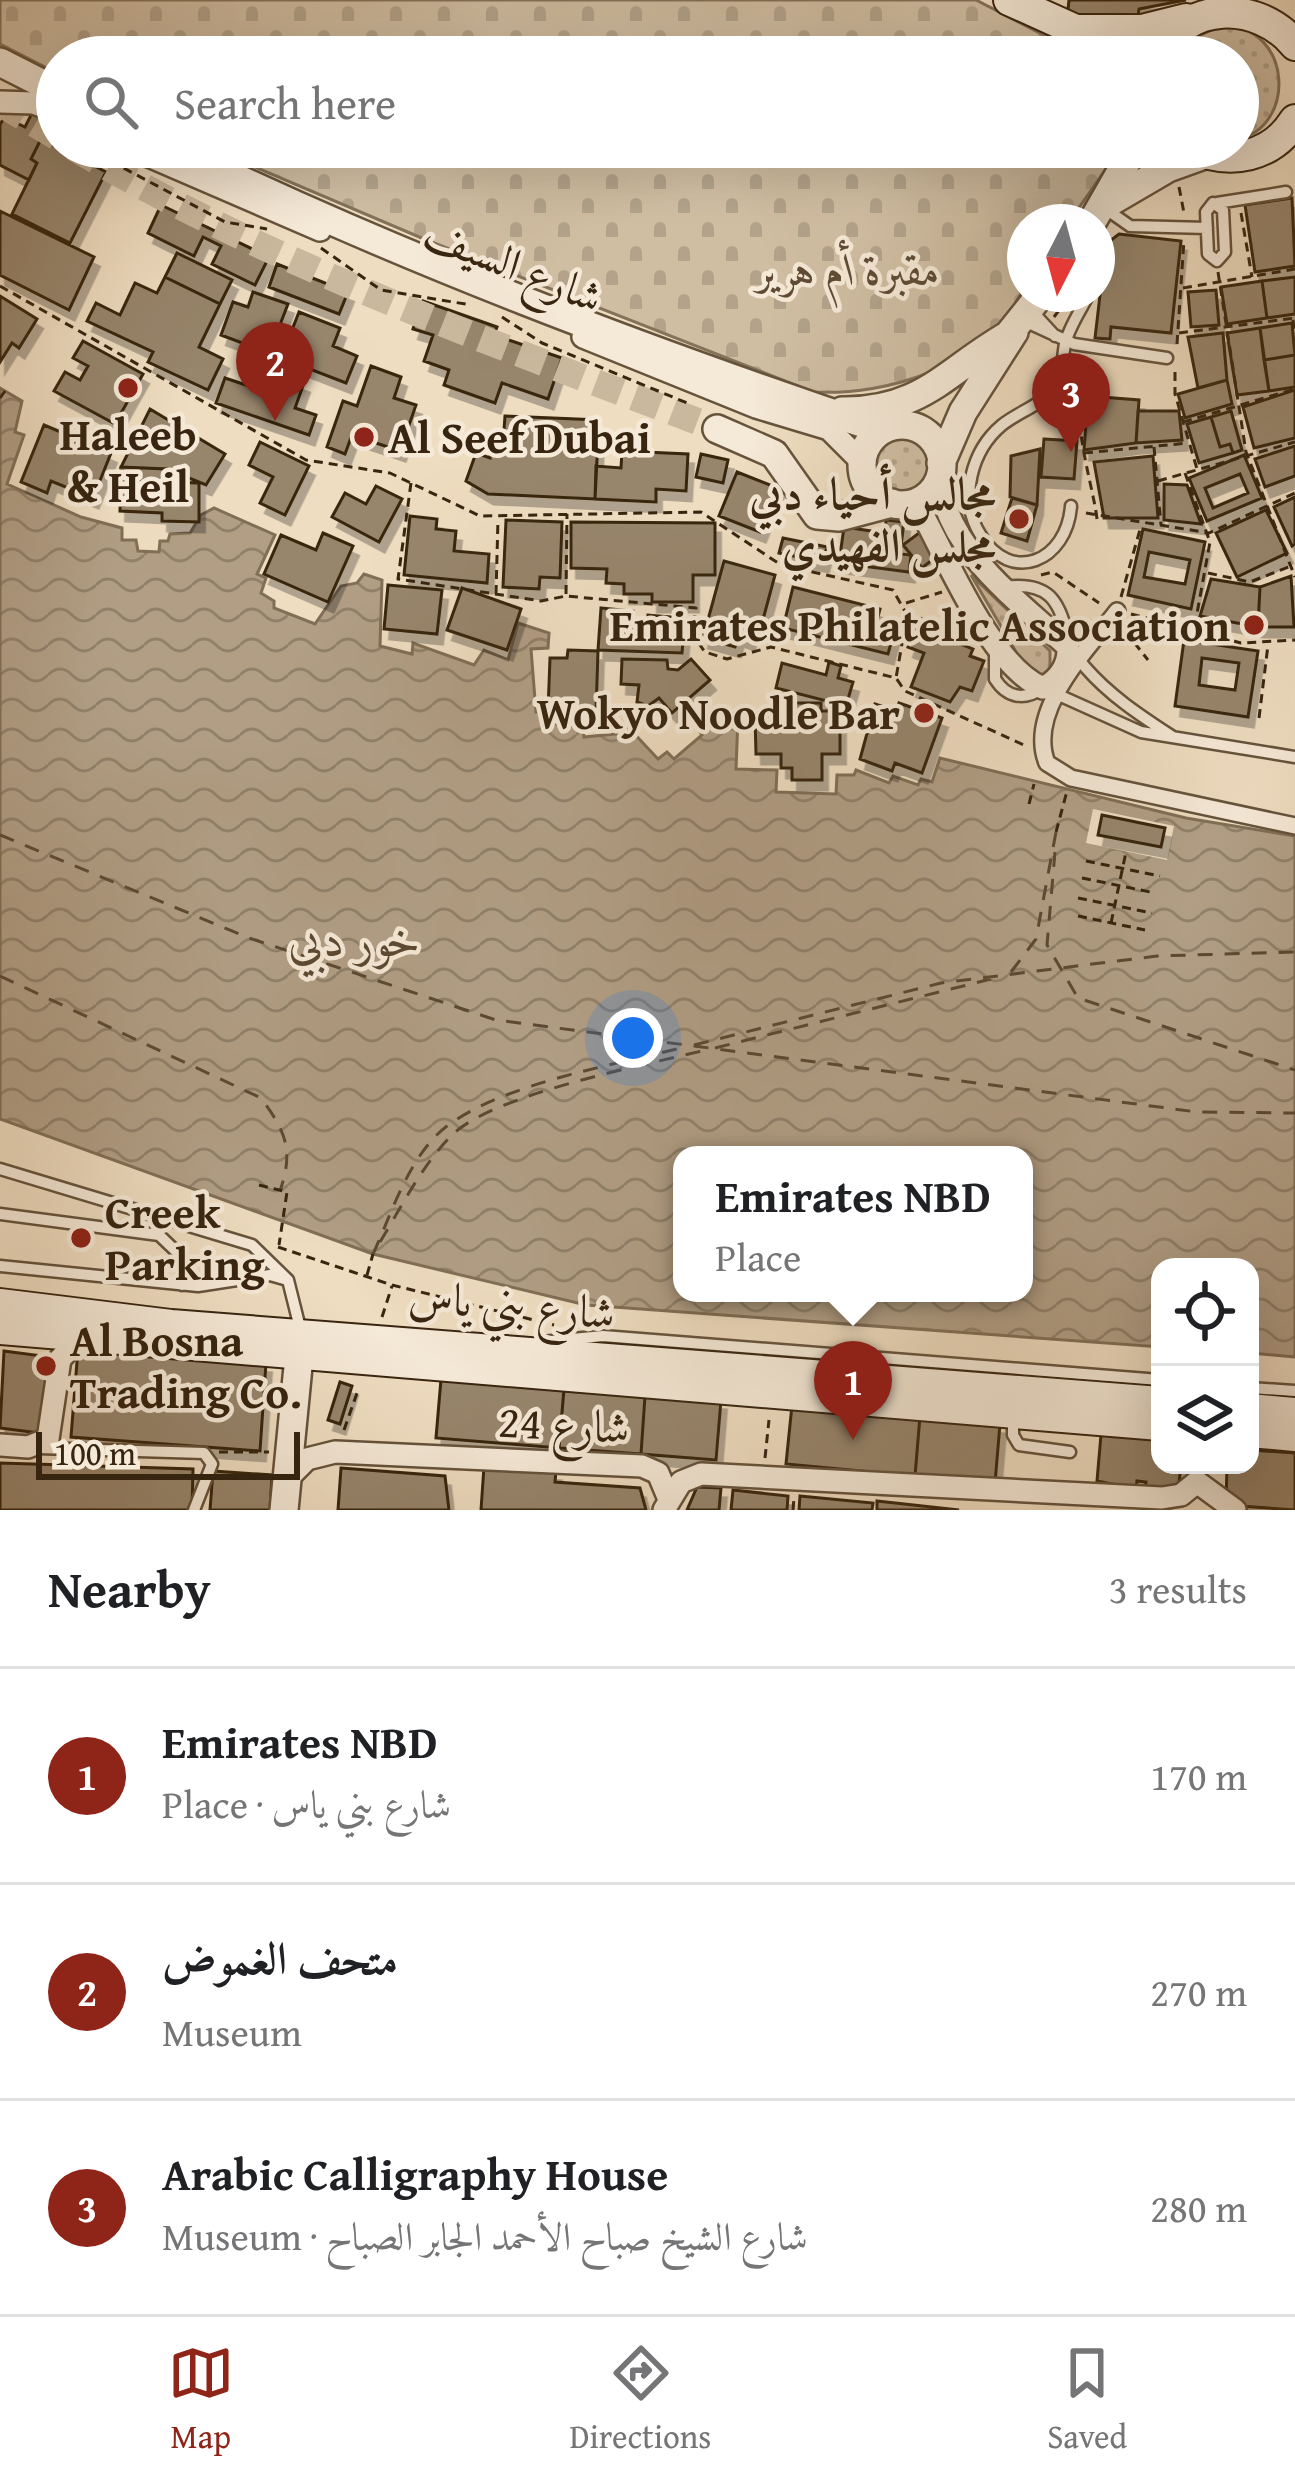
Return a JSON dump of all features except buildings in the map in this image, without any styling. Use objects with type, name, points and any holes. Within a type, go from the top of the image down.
[{"type":"main road","points":[[1009,0],[1086,36]]},
{"type":"main road","points":[[1076,30],[1142,30],[1207,9],[1249,10],[1284,24]]},
{"type":"main road","points":[[1171,36],[1207,9]]},
{"type":"main road","points":[[1259,152],[1272,145],[1295,120]]},
{"type":"main road","name":"شارع بني ياس","points":[[0,1304],[300,1344],[772,1394],[1151,1424]]},
{"type":"main road","name":"شارع بني ياس","points":[[0,1329],[79,1340],[516,1350],[1151,1401]]},
{"type":"main road","points":[[1259,1410],[1295,1413]]},
{"type":"main road","points":[[1259,1433],[1295,1436]]},
{"type":"street","points":[[0,62],[36,80]]},
{"type":"street","points":[[0,102],[36,104]]},
{"type":"street","points":[[1259,153],[1295,149]]},
{"type":"street","name":"شارع السيف","points":[[178,168],[700,385],[829,429],[863,468]]},
{"type":"street","name":"شارع السيف","points":[[214,168],[298,209],[416,257],[825,411],[893,428]]},
{"type":"street","points":[[1111,204],[1126,168]]},
{"type":"street","points":[[1115,209],[1168,168]]},
{"type":"street","points":[[825,411],[909,402],[1027,314]]},
{"type":"street","points":[[849,513],[869,442],[952,398],[1027,314]]},
{"type":"street","points":[[717,429],[774,454],[817,515],[904,503],[940,472],[963,412],[1027,314]]},
{"type":"street","points":[[893,428],[932,438],[957,536],[1073,654]]},
{"type":"street","points":[[863,468],[877,495],[904,503],[1014,669],[1049,692]]},
{"type":"street","points":[[1115,613],[1073,654],[1049,692],[1043,754],[1053,770],[1071,778],[1295,826]]},
{"type":"street","points":[[0,1445],[28,1447],[51,1434],[60,1359],[79,1340]]},
{"type":"street","points":[[284,1510],[300,1344]]},
{"type":"street","name":"شارع 24","points":[[287,1479],[308,1459],[334,1452],[595,1464],[651,1468],[664,1480],[666,1504]]},
{"type":"street","name":"شارع 24","points":[[666,1504],[690,1477],[764,1476],[1162,1498],[1181,1495],[1197,1474]]},
{"type":"street","name":"شارع 24","points":[[1199,1474],[1235,1510]]},
{"type":"lane","points":[[1217,203],[1223,210],[1225,252],[1217,261],[1208,254],[1207,208],[1217,203],[1286,192]]},
{"type":"lane","points":[[1115,218],[1207,229]]},
{"type":"lane","points":[[1071,506],[1056,547],[1034,563],[1009,561],[990,547],[973,520],[969,490],[975,462],[990,437],[1054,388],[1060,338],[1077,312]]},
{"type":"lane","points":[[1027,314],[1060,338],[1167,358]]},
{"type":"lane","points":[[1030,586],[1034,563]]},
{"type":"lane","points":[[1004,587],[1030,586],[1061,609],[1073,654],[1113,696],[1176,739]]},
{"type":"lane","points":[[1049,692],[1124,727],[1295,757]]},
{"type":"lane","points":[[0,1169],[235,1239],[267,1256],[288,1280],[300,1344]]},
{"type":"lane","points":[[0,1214],[159,1235],[182,1257],[182,1285]]},
{"type":"lane","points":[[0,1266],[182,1285],[228,1284],[270,1275],[288,1280]]},
{"type":"lane","points":[[516,1350],[558,1338],[603,1336],[1151,1379]]},
{"type":"lane","points":[[1259,1389],[1295,1391]]},
{"type":"lane","points":[[1013,1414],[1012,1435],[1019,1445],[1070,1452]]},
{"type":"lane","points":[[28,1447],[127,1455],[199,1452],[212,1464],[194,1510]]},
{"type":"path","points":[[124,168],[225,222],[281,231]]},
{"type":"path","points":[[1179,184],[1185,228],[1175,394],[1197,469]]},
{"type":"path","points":[[1239,200],[1252,277]]},
{"type":"path","points":[[308,240],[381,290],[484,308]]},
{"type":"path","points":[[1217,261],[1246,452],[1292,551],[1295,577]]},
{"type":"path","points":[[1181,288],[1295,269]]},
{"type":"path","points":[[0,286],[306,460],[411,482],[457,509],[498,518],[701,512],[781,566],[893,590],[904,604],[907,627],[896,678]]},
{"type":"path","points":[[496,314],[542,344],[692,406],[700,385]]},
{"type":"path","points":[[1177,333],[1294,318],[1295,334]]},
{"type":"path","points":[[1097,518],[1090,469],[1082,454],[1082,388],[1099,364],[1101,349]]},
{"type":"path","points":[[1184,422],[1295,389]]},
{"type":"path","points":[[0,398],[5,391]]},
{"type":"path","points":[[1082,454],[1189,442]]},
{"type":"path","points":[[1158,481],[1246,452],[1295,442]]},
{"type":"path","points":[[1154,446],[1162,527]]},
{"type":"path","points":[[1184,473],[1209,533],[1193,632]]},
{"type":"path","points":[[411,482],[398,580],[541,601],[566,596],[696,608],[692,634],[705,652],[727,659],[771,646],[896,678],[905,691],[1043,754]]},
{"type":"path","points":[[1071,506],[1097,518],[1209,533],[1295,493]]},
{"type":"path","points":[[566,514],[566,596]]},
{"type":"path","points":[[496,594],[498,518]]},
{"type":"path","points":[[1142,525],[1115,613],[1148,660]]},
{"type":"path","points":[[1204,572],[1250,582],[1292,566]]},
{"type":"path","points":[[904,604],[962,586]]},
{"type":"path","points":[[1259,718],[1268,644]]},
{"type":"path","points":[[1056,832],[1071,778]]},
{"type":"path","points":[[1029,804],[1034,784]]},
{"type":"path","points":[[1112,922],[1126,852]]},
{"type":"path","points":[[1086,861],[1160,876]]},
{"type":"path","points":[[1082,878],[1155,893]]},
{"type":"path","points":[[1078,898],[1152,913]]},
{"type":"path","points":[[1078,916],[1145,930]]},
{"type":"path","points":[[259,1185],[286,1192],[278,1247],[267,1256]]},
{"type":"path","points":[[278,1247],[392,1285],[560,1326]]},
{"type":"path","points":[[367,1277],[373,1254]]},
{"type":"path","points":[[381,1318],[392,1285]]},
{"type":"path","points":[[346,1423],[357,1393]]},
{"type":"path","points":[[764,1476],[772,1394]]},
{"type":"path","points":[[199,1452],[275,1451]]},
{"type":"green space","points":[[0,0],[976,0],[1045,36],[36,36],[36,62],[0,44]]},
{"type":"green space","points":[[1222,25],[1254,36],[1199,36]]},
{"type":"green space","points":[[1259,39],[1274,59],[1279,79],[1270,117],[1259,129]]},
{"type":"green space","name":"مقبرة أم هرير","points":[[257,168],[1106,168],[1081,204],[1007,204],[1010,312],[987,338],[934,371],[904,381],[813,392]]},
{"type":"green space","points":[[902,431],[926,441],[936,465],[926,489],[902,499],[878,489],[868,465],[878,441]]},
{"type":"green space","points":[[971,575],[1050,651],[1050,671],[1040,676],[1026,669]]},
{"type":"water","name":"خور دبي","points":[[0,388],[22,401],[15,432],[24,435],[7,484],[81,517],[122,528],[122,540],[136,540],[138,551],[159,552],[160,541],[168,541],[170,534],[190,533],[201,515],[214,508],[275,535],[257,574],[266,578],[261,593],[274,601],[274,608],[315,624],[341,586],[357,583],[364,574],[382,580],[380,646],[412,654],[413,643],[474,665],[484,650],[508,660],[518,623],[549,633],[548,648],[531,649],[536,712],[552,713],[553,724],[583,727],[584,737],[625,733],[627,726],[658,759],[667,752],[674,759],[702,735],[696,726],[713,711],[738,718],[736,769],[777,770],[776,792],[836,794],[837,775],[854,775],[856,770],[889,783],[893,776],[918,785],[921,779],[932,782],[940,758],[1186,818],[1295,836],[1295,1357],[1259,1354],[1259,1258],[1151,1258],[1151,1346],[586,1305],[373,1254],[0,1119]]},
{"type":"pier","points":[[1093,809],[1174,826],[1167,860],[1086,843]]},
{"type":"ferry route","points":[[1011,972],[1036,939],[1056,832]]},
{"type":"ferry route","points":[[0,835],[249,938],[496,1020],[1197,1112],[1295,1113]]},
{"type":"ferry route","points":[[1055,852],[1047,945],[1078,998],[1295,1070]]},
{"type":"ferry route","points":[[694,1045],[941,983],[1157,956],[1295,952]]},
{"type":"ferry route","points":[[0,976],[261,1098],[285,1142],[280,1191]]},
{"type":"ferry route","points":[[715,1048],[991,979]]},
{"type":"ferry route","points":[[373,1254],[412,1168],[447,1126],[529,1087],[685,1047]]},
{"type":"ferry route","points":[[380,1242],[431,1159],[472,1120],[535,1094],[706,1050]]},
{"type":"tunnel","points":[[0,103],[36,124]]},
{"type":"tunnel","points":[[111,168],[228,230],[389,302],[717,429]]},
{"type":"place","name":"Haleeb & Heil","points":[[128,388]]},
{"type":"place","name":"متحف الغموض","points":[[275,421]]},
{"type":"place","name":"Al Seef Dubai","points":[[364,437]]},
{"type":"place","name":"Arabic Calligraphy House","points":[[1071,452]]},
{"type":"place","name":"مجالس أحياء دبي مجلس الفهيدي","points":[[1019,519]]},
{"type":"place","name":"Emirates Philatelic Association","points":[[1254,625]]},
{"type":"place","name":"Wokyo Noodle Bar","points":[[924,713]]},
{"type":"place","name":"Creek Parking","points":[[81,1238]]},
{"type":"place","name":"Al Bosna Trading Co.","points":[[46,1366]]},
{"type":"place","name":"Emirates NBD","points":[[853,1440]]}]
